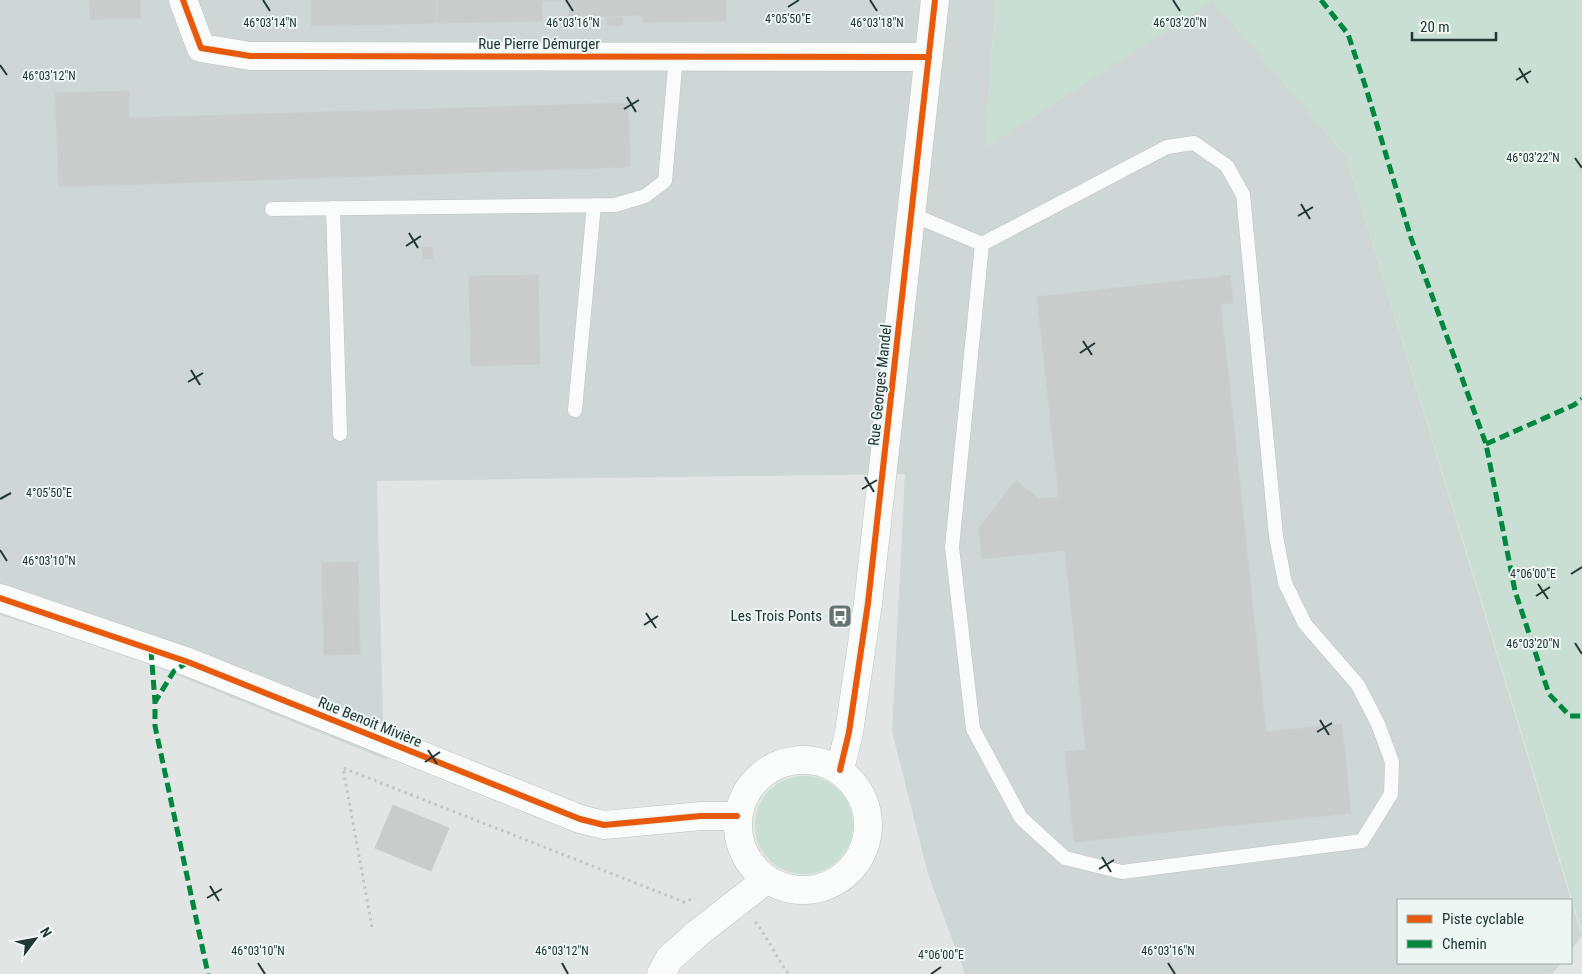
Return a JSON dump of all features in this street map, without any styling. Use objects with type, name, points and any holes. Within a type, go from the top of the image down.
[{"type":"street","name":"Rue Pierre Démurger","points":[[183,0],[202,48],[250,56],[929,57]]},
{"type":"street","name":"Rue Georges Mandel","points":[[840,770],[849,732],[868,603],[935,0]]},
{"type":"street","name":"Rue Benoit Mivière","points":[[0,598],[188,662],[580,819],[604,825],[701,816],[737,816]]},
{"type":"street","points":[[804,759],[822,762],[840,770],[856,786],[866,807],[869,830],[863,852],[850,871],[832,885],[810,891],[787,889],[766,880],[752,868],[742,852],[738,834],[737,816],[743,798],[753,782],[767,769],[785,761],[804,759]]},
{"type":"street","points":[[661,974],[669,959],[698,933],[766,880]]},
{"type":"lane","points":[[272,209],[615,205],[644,196],[665,181],[676,56]]},
{"type":"lane","points":[[1194,143],[1228,166],[1243,195],[1276,536],[1285,583],[1305,624],[1358,685],[1378,724],[1392,762],[1392,794],[1362,841],[1122,872],[1065,858],[1022,818],[973,729],[952,547],[982,244],[1167,147],[1194,143]]},
{"type":"lane","points":[[575,410],[594,205]]},
{"type":"lane","points":[[333,208],[340,434]]},
{"type":"lane","points":[[911,214],[982,244]]},
{"type":"path","points":[[372,927],[343,768],[684,902],[703,894],[734,905],[760,926],[786,971],[791,974]]},
{"type":"shaded area","points":[[0,0],[995,0],[986,147],[1213,0],[1346,156],[1571,899],[1397,899],[1397,964],[1560,964],[1553,973],[1544,974],[965,974],[928,874],[892,731],[905,474],[377,481],[383,718],[387,760],[128,655],[0,615]]},
{"type":"shaded area","points":[[1572,903],[1582,936],[1572,949]]},
{"type":"green space","points":[[995,0],[1582,0],[1582,932],[1346,156],[1213,1],[986,147]]},
{"type":"green space","points":[[804,776],[823,780],[838,791],[849,806],[853,825],[849,844],[838,859],[823,870],[804,874],[785,870],[770,859],[759,844],[755,825],[759,806],[770,791],[785,780]]},
{"type":"building","points":[[89,0],[140,0],[141,18],[90,19]]},
{"type":"building","points":[[311,0],[437,0],[437,23],[311,26]]},
{"type":"building","points":[[437,0],[726,0],[726,21],[643,22],[643,15],[569,17],[569,1],[542,1],[542,21],[437,23]]},
{"type":"building","points":[[622,17],[623,25],[608,26],[607,18]]},
{"type":"building","points":[[129,91],[129,118],[628,103],[630,167],[59,187],[55,93]]},
{"type":"building","points":[[422,247],[433,247],[433,259],[423,259]]},
{"type":"building","points":[[538,275],[540,364],[471,366],[469,276]]},
{"type":"building","points":[[1230,275],[1233,303],[1220,304],[1217,277]]},
{"type":"building","points":[[1217,277],[1229,380],[1154,389],[1143,285]]},
{"type":"building","points":[[1143,285],[1154,389],[1229,380],[1266,732],[1342,724],[1351,813],[1074,842],[1065,752],[1086,750],[1065,550],[982,559],[979,528],[1016,480],[1039,499],[1059,497],[1037,297]]},
{"type":"building","points":[[358,562],[360,654],[324,655],[322,563]]},
{"type":"building","points":[[393,805],[449,828],[431,871],[375,848]]},
{"type":"marked path","points":[[1321,0],[1348,34],[1411,238],[1486,444],[1515,591],[1549,694],[1570,716],[1582,716]]},
{"type":"marked path","points":[[1486,444],[1574,405],[1582,399]]},
{"type":"marked path","points":[[151,650],[155,702]]},
{"type":"marked path","points":[[188,662],[174,671],[155,702],[155,726],[208,974]]},
{"type":"cycle path","points":[[183,0],[201,48],[250,56],[929,57]]},
{"type":"cycle path","points":[[840,770],[849,732],[868,603],[935,0]]},
{"type":"cycle path","points":[[0,598],[188,662],[580,819],[604,825],[701,816],[737,816]]},
{"type":"place","name":"Les Trois Ponts","points":[[840,616]]}]
